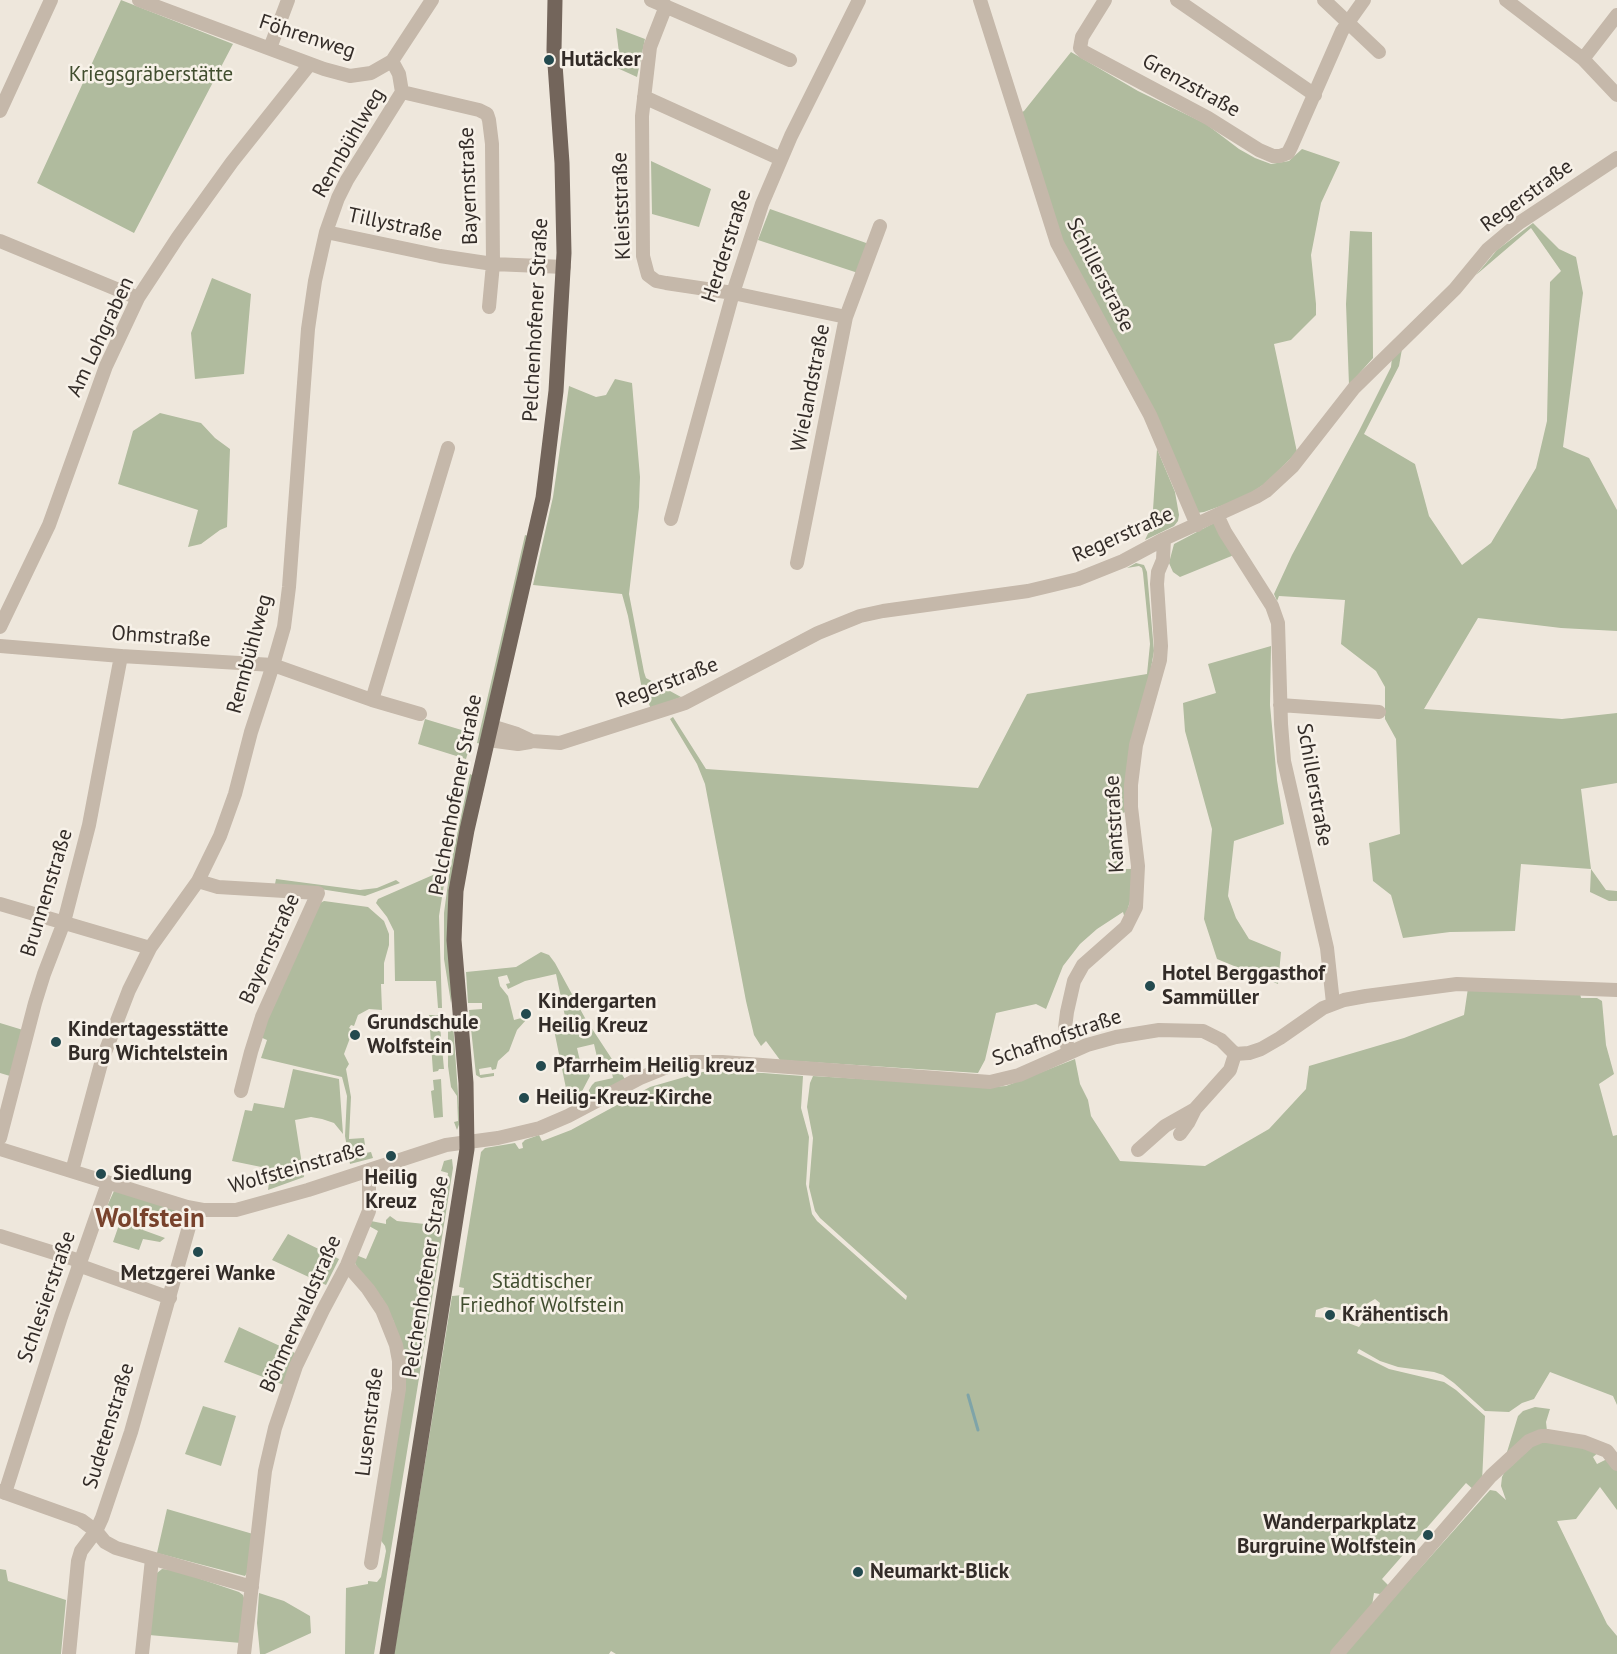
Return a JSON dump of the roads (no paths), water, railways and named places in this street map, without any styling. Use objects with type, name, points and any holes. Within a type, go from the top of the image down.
[{"type":"main road","name":"Pelchenhofener Straße","points":[[387,1654],[453,1248],[468,1141],[455,968],[456,891],[465,840],[543,498],[549,462],[564,267],[562,163],[554,50],[555,0]]},
{"type":"street","points":[[0,111],[51,0]]},
{"type":"street","name":"Föhrenweg","points":[[139,0],[342,74],[359,76],[371,73],[392,61]]},
{"type":"street","points":[[270,48],[288,0]]},
{"type":"street","points":[[392,61],[432,0]]},
{"type":"street","points":[[651,0],[790,60]]},
{"type":"street","name":"Herderstraße","points":[[671,519],[732,293],[762,204],[781,159],[860,0]]},
{"type":"street","name":"Schillerstraße","points":[[980,0],[1057,243],[1150,415],[1197,525]]},
{"type":"street","name":"Grenzstraße","points":[[1105,0],[1080,42],[1083,52],[1208,118],[1259,150],[1273,156],[1287,153],[1315,95]]},
{"type":"street","points":[[1177,0],[1315,95],[1347,22],[1364,0]]},
{"type":"street","points":[[1323,0],[1379,51]]},
{"type":"street","points":[[1510,1],[1583,59],[1617,95]]},
{"type":"street","name":"Kleiststraße","points":[[666,6],[650,48],[644,97],[641,168],[645,270],[656,281],[732,293],[846,317]]},
{"type":"street","points":[[1583,59],[1617,15]]},
{"type":"street","name":"Rennbühlweg","points":[[72,1171],[102,1060],[129,990],[150,948],[198,881],[212,855],[228,816],[251,732],[273,665],[287,608],[308,329],[315,281],[326,232],[338,198],[402,92],[401,80],[392,61]]},
{"type":"street","name":"Am Lohgraben","points":[[0,627],[49,525],[106,366],[138,298],[232,162],[310,63]]},
{"type":"street","name":"Bayernstraße","points":[[402,92],[466,106],[487,114],[491,126],[492,144],[493,264],[489,307]]},
{"type":"street","points":[[644,97],[781,159]]},
{"type":"street","name":"Regerstraße","points":[[489,733],[517,734],[532,741],[547,744],[560,743],[686,703],[818,633],[860,616],[1050,587],[1095,573],[1256,497],[1287,473],[1354,388],[1455,289],[1475,263],[1494,244],[1519,224],[1617,158]]},
{"type":"street","name":"Wielandstraße","points":[[797,563],[846,317],[880,226]]},
{"type":"street","name":"Tillystraße","points":[[326,232],[417,252],[493,264],[564,267]]},
{"type":"street","points":[[0,241],[138,298]]},
{"type":"street","points":[[372,700],[448,448]]},
{"type":"street","name":"Schillerstraße","points":[[1217,515],[1276,616],[1279,630],[1280,705],[1284,761],[1327,948],[1333,1003]]},
{"type":"street","name":"Kantstraße","points":[[1068,1053],[1065,1028],[1074,981],[1083,965],[1126,927],[1136,907],[1138,866],[1131,807],[1131,784],[1134,756],[1160,660],[1158,572],[1163,560],[1164,539]]},
{"type":"street","name":"Kantstraße","points":[[1148,548],[1149,562],[1158,572]]},
{"type":"street","name":"Ohmstraße","points":[[0,646],[273,665],[372,700],[420,714]]},
{"type":"street","name":"Brunnenstraße","points":[[0,1138],[44,974],[64,922],[89,825],[121,656]]},
{"type":"street","points":[[1280,705],[1379,712]]},
{"type":"street","name":"Bayernstraße","points":[[198,881],[218,886],[318,893],[262,1017],[250,1052],[242,1091]]},
{"type":"street","points":[[0,904],[150,948]]},
{"type":"street","points":[[1180,1134],[1195,1109],[1232,1067],[1235,1053],[1249,1053],[1261,1048],[1333,1003],[1366,996],[1457,984],[1617,990]]},
{"type":"street","name":"Schafhofstraße","points":[[468,1141],[498,1138],[540,1128],[649,1074],[667,1067],[692,1062],[722,1062],[990,1082],[1019,1076],[1068,1053],[1116,1037],[1171,1029],[1188,1029],[1213,1035],[1235,1053]]},
{"type":"street","points":[[1138,1150],[1165,1126],[1195,1109]]},
{"type":"street","name":"Wolfsteinstraße","points":[[0,1149],[195,1209],[216,1211],[248,1208],[433,1148],[468,1141]]},
{"type":"street","name":"Böhmerwaldstraße","points":[[244,1654],[265,1471],[275,1428],[296,1365],[322,1310],[347,1265],[369,1211],[369,1170]]},
{"type":"street","name":"Schlesierstraße","points":[[3,1492],[108,1183]]},
{"type":"street","name":"Sudetenstraße","points":[[69,1654],[78,1561],[81,1551],[96,1532],[131,1432],[195,1209]]},
{"type":"street","points":[[0,1236],[170,1298]]},
{"type":"street","name":"Lusenstraße","points":[[347,1265],[368,1289],[382,1310],[396,1345],[399,1368],[399,1389],[370,1563]]},
{"type":"street","points":[[1337,1654],[1505,1462],[1529,1441],[1547,1436],[1584,1442],[1607,1451],[1617,1464]]},
{"type":"street","points":[[3,1492],[71,1516],[85,1523],[109,1545],[252,1587]]},
{"type":"street","points":[[142,1654],[152,1559]]},
{"type":"waterway","points":[[968,1395],[978,1430]]},
{"type":"place","name":"Hutäcker","points":[[549,60]]},
{"type":"place","name":"Hotel Berggasthof Sammüller","points":[[1150,986]]},
{"type":"place","name":"Kindergarten Heilig Kreuz","points":[[526,1014]]},
{"type":"place","name":"Grundschule Wolfstein","points":[[355,1035]]},
{"type":"place","name":"Kindertagesstätte Burg Wichtelstein","points":[[56,1042]]},
{"type":"place","name":"Pfarrheim Heilig kreuz","points":[[541,1066]]},
{"type":"place","name":"Heilig-Kreuz-Kirche","points":[[524,1098]]},
{"type":"place","name":"Heilig Kreuz","points":[[391,1156]]},
{"type":"place","name":"Siedlung","points":[[101,1174]]},
{"type":"place","name":"Metzgerei Wanke","points":[[198,1252]]},
{"type":"place","name":"Krähentisch","points":[[1330,1315]]},
{"type":"place","name":"Wanderparkplatz Burgruine Wolfstein","points":[[1428,1535]]},
{"type":"place","name":"Neumarkt-Blick","points":[[858,1572]]},
{"type":"district","name":"Wolfstein","points":[[150,1219]]},
{"type":"park label","name":"Kriegsgräberstätte","points":[[151,75]]},
{"type":"park label","name":"Städtischer Friedhof Wolfstein","points":[[542,1294]]}]
